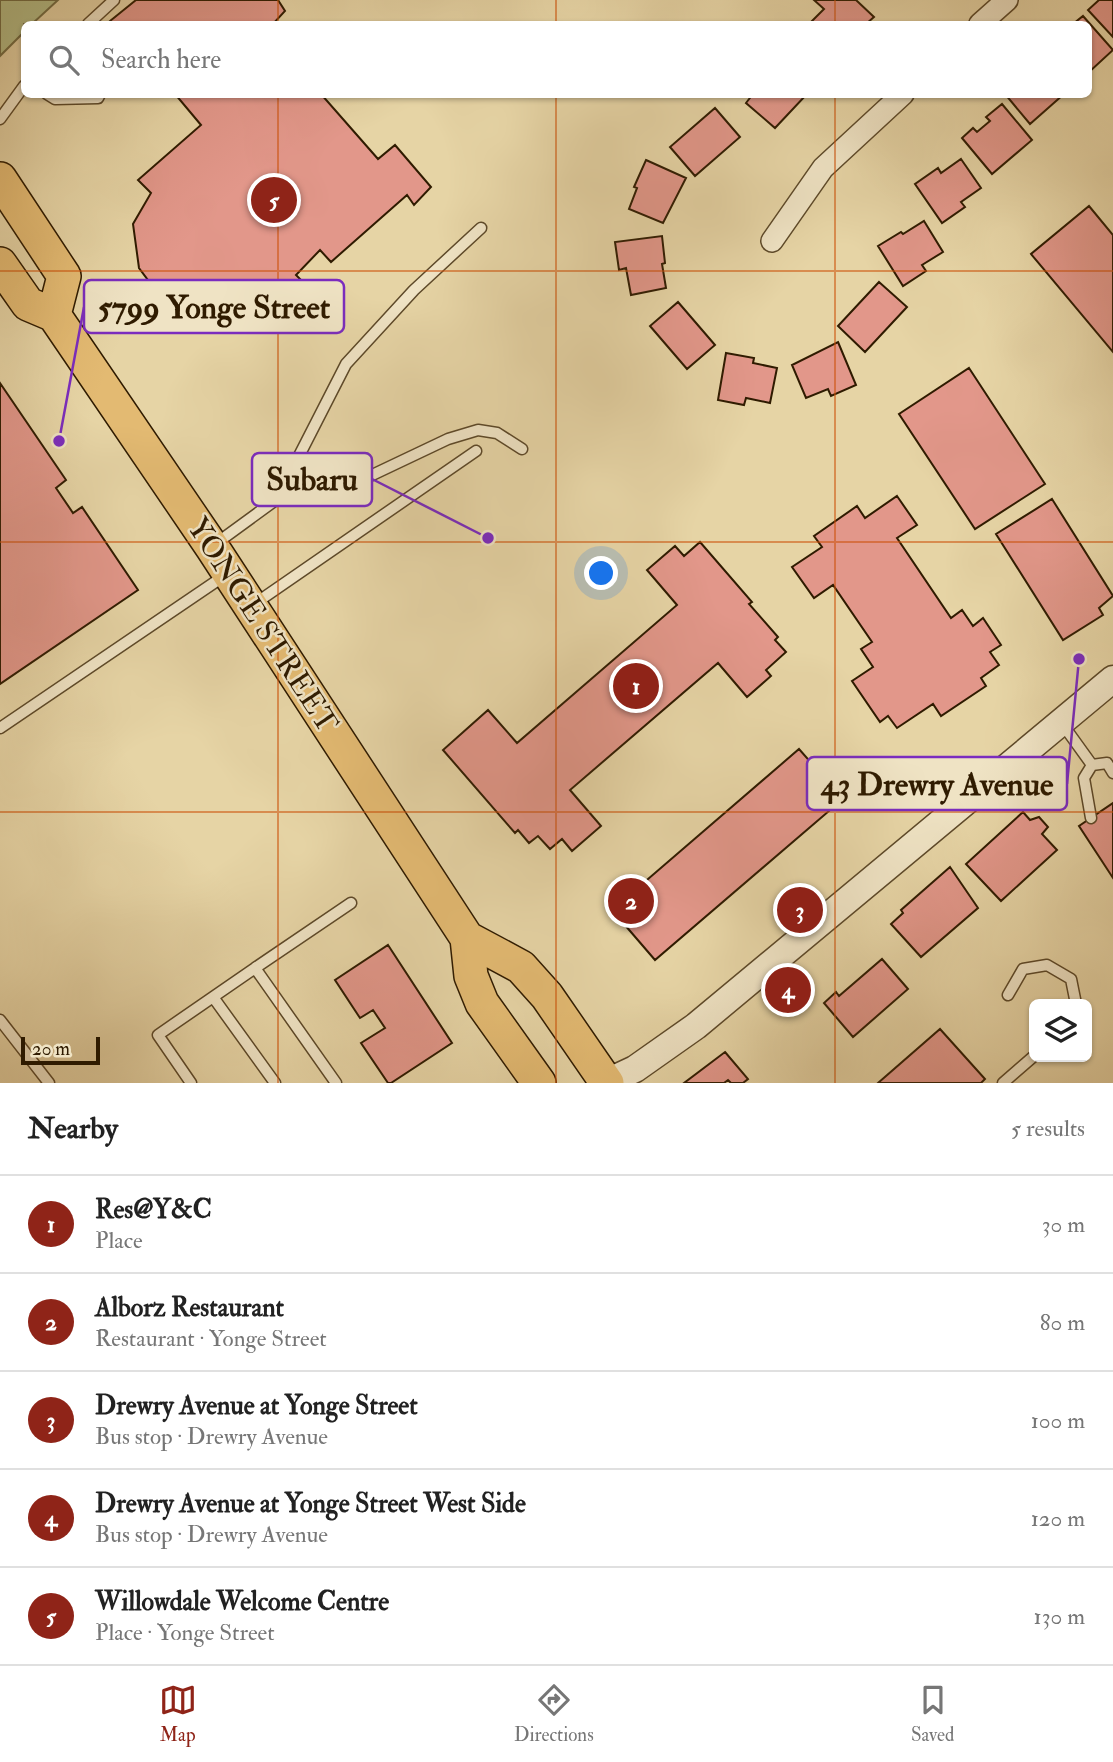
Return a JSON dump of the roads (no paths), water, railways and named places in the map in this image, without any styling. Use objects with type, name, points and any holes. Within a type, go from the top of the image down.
[{"type":"main road","points":[[0,179],[64,276],[54,315]]},
{"type":"main road","name":"YONGE STREET","points":[[0,264],[29,304],[54,315],[221,560],[467,938],[471,976],[482,1003],[539,1083]]},
{"type":"main road","name":"YONGE STREET","points":[[467,938],[522,967],[547,996],[606,1083]]},
{"type":"street","points":[[983,21],[1007,0]]},
{"type":"street","points":[[772,241],[822,168],[899,98]]},
{"type":"street","points":[[606,1083],[635,1069],[696,1026],[1113,679]]},
{"type":"lane","points":[[91,21],[114,0]]},
{"type":"lane","points":[[0,119],[21,90]]},
{"type":"lane","points":[[53,98],[98,98]]},
{"type":"lane","points":[[0,728],[221,560],[277,499],[346,364],[414,290],[481,229]]},
{"type":"lane","points":[[277,499],[330,495],[448,439],[478,430],[497,433],[522,449]]},
{"type":"lane","points":[[251,607],[476,451]]},
{"type":"lane","points":[[1061,722],[1092,765]]},
{"type":"lane","points":[[1092,765],[1107,763],[1113,772]]},
{"type":"lane","points":[[1091,818],[1084,779],[1092,765]]},
{"type":"lane","points":[[191,1083],[158,1035],[351,903]]},
{"type":"lane","points":[[1008,995],[1023,969],[1047,965],[1071,979],[1075,999]]},
{"type":"lane","points":[[255,968],[336,1083]]},
{"type":"lane","points":[[212,997],[275,1083]]},
{"type":"lane","points":[[0,1020],[50,1083]]},
{"type":"lane","points":[[1003,1083],[1029,1060]]},
{"type":"place","name":"Willowdale Welcome Centre","points":[[274,200]]},
{"type":"place","name":"5799 Yonge Street","points":[[59,441]]},
{"type":"place","name":"Subaru","points":[[488,538]]},
{"type":"place","name":"43 Drewry Avenue","points":[[1079,659]]},
{"type":"place","name":"Res@Y&C","points":[[636,686]]},
{"type":"place","name":"Alborz Restaurant","points":[[631,901]]},
{"type":"place","name":"Drewry Avenue at Yonge Street","points":[[800,910]]},
{"type":"place","name":"Drewry Avenue at Yonge Street West Side","points":[[788,990]]}]
